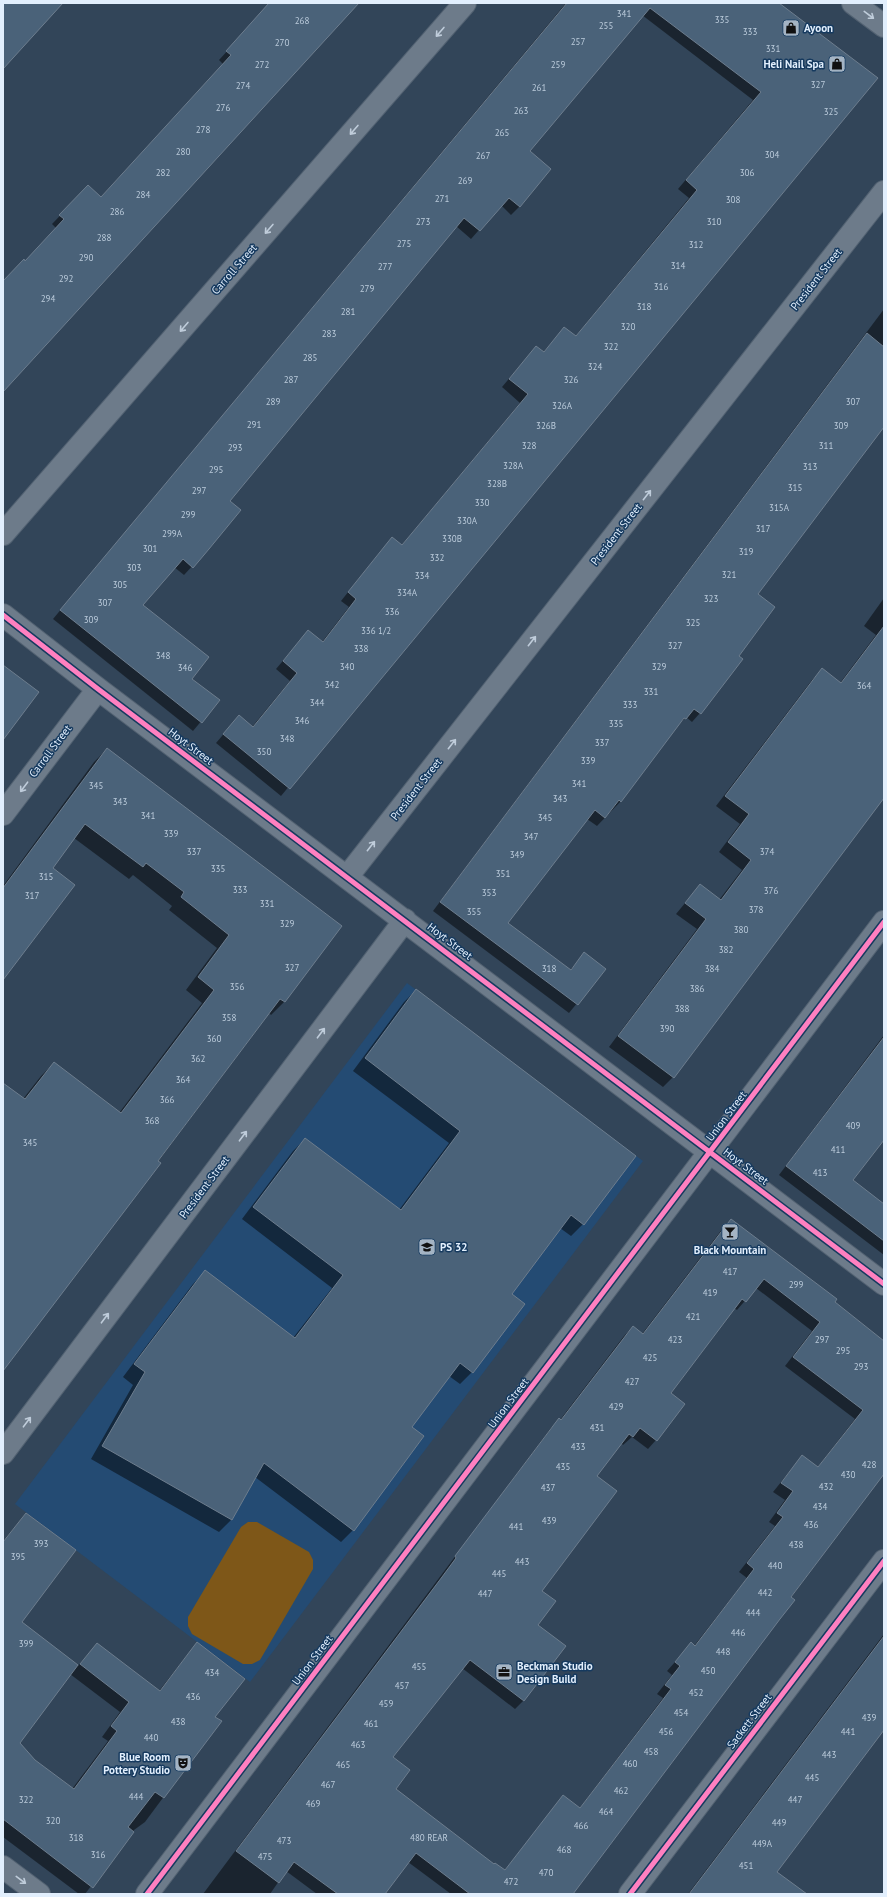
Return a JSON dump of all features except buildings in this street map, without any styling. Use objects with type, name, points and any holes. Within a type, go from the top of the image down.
[{"type":"street","name":"Carroll Street","points":[[3,534],[465,3]]},
{"type":"street","points":[[853,3],[884,26]]},
{"type":"street","name":"President Street","points":[[347,876],[884,192]]},
{"type":"street","name":"Hoyt Street","points":[[3,615],[98,689],[884,1284]]},
{"type":"street","name":"Carroll Street","points":[[3,814],[98,689]]},
{"type":"street","name":"President Street","points":[[3,1453],[405,920]]},
{"type":"street","name":"Union Street","points":[[147,1894],[884,922]]},
{"type":"street","name":"Sackett Street","points":[[630,1894],[884,1561]]},
{"type":"street","points":[[3,1867],[39,1894]]},
{"type":"shaded area","name":"PS 32","points":[[407,983],[643,1161],[250,1682],[15,1504]]},
{"type":"shaded area","points":[[248,1522],[257,1522],[309,1552],[313,1560],[313,1569],[260,1660],[252,1664],[243,1664],[192,1634],[188,1626],[188,1617],[241,1527]]},
{"type":"cycle path","points":[[3,615],[98,689],[884,1284]]},
{"type":"cycle path","points":[[147,1894],[884,922]]},
{"type":"cycle path","points":[[630,1894],[884,1561]]},
{"type":"place","name":"Ayoon","points":[[791,28]]},
{"type":"place","name":"Heli Nail Spa","points":[[837,64]]},
{"type":"place","name":"Black Mountain","points":[[730,1232]]},
{"type":"place","name":"PS 32","points":[[427,1247]]},
{"type":"place","name":"Beckman Studio Design Build","points":[[504,1672]]},
{"type":"place","name":"Blue Room Pottery Studio","points":[[183,1763]]}]
